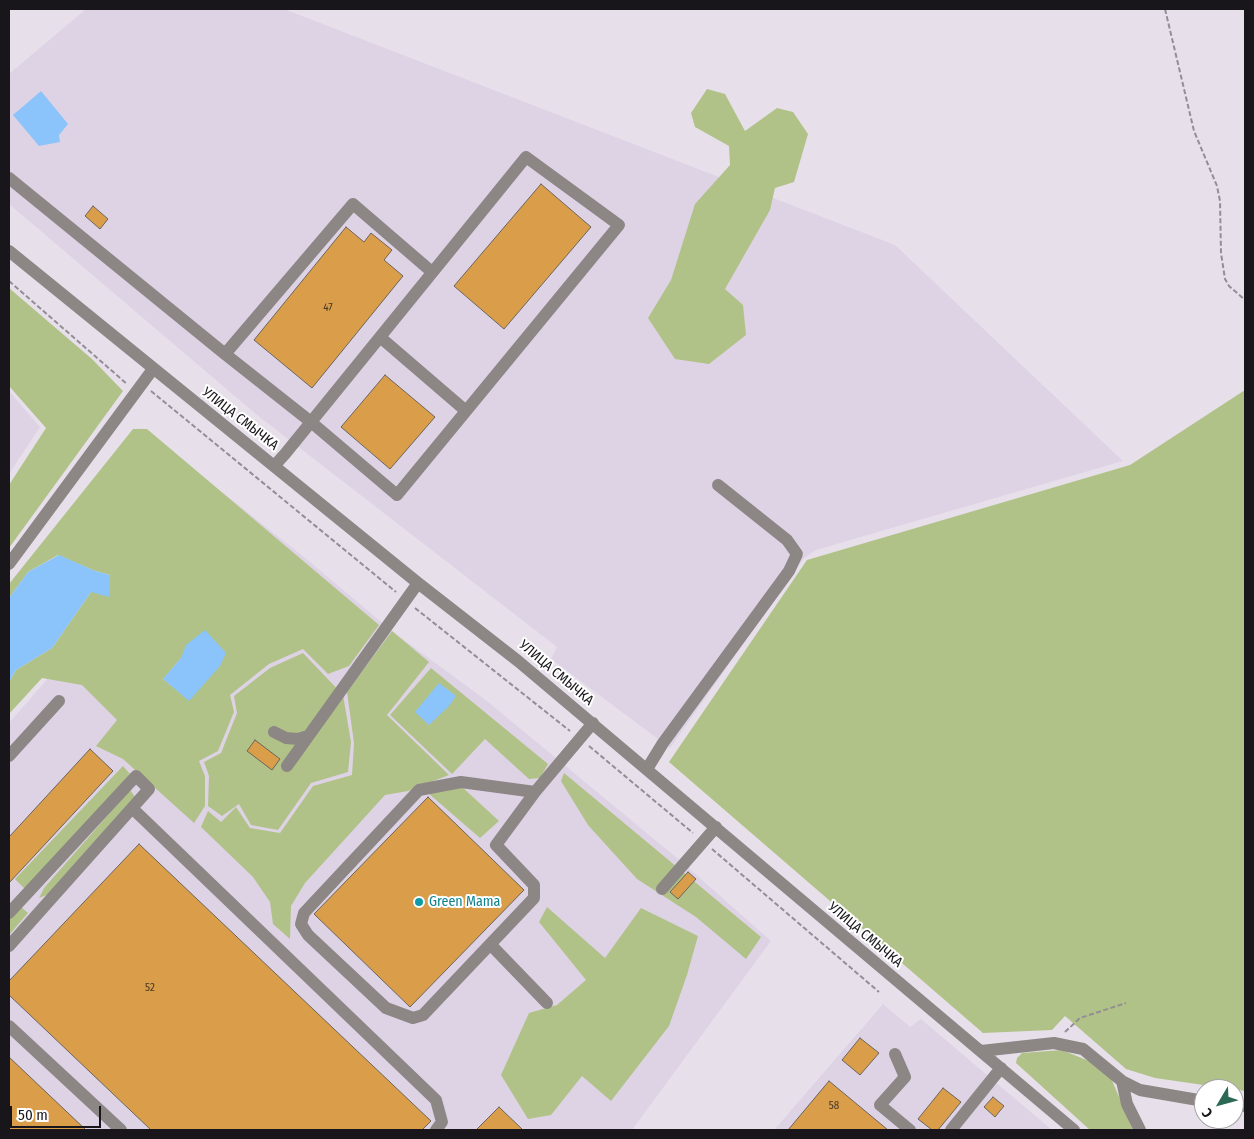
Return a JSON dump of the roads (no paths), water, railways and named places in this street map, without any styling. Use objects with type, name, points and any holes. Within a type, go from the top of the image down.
[{"type":"street","points":[[9,178],[311,422],[397,494],[620,225],[526,157],[311,422],[275,465]]},
{"type":"street","points":[[225,354],[353,204],[432,272]]},
{"type":"street","name":"УЛИЦА СМЫЧКА","points":[[9,251],[418,583],[518,660],[1074,1130]]},
{"type":"street","points":[[380,337],[466,411]]},
{"type":"street","points":[[9,564],[153,369]]},
{"type":"street","points":[[647,769],[663,743],[789,571],[797,554],[787,540],[718,485]]},
{"type":"street","points":[[287,766],[418,583]]},
{"type":"street","points":[[9,756],[59,701]]},
{"type":"street","points":[[535,792],[461,782],[419,790],[304,912],[301,924],[308,935],[386,1008],[413,1018],[422,1015],[534,898],[534,885],[496,845],[535,792],[593,723]]},
{"type":"street","points":[[274,732],[286,738],[298,739],[308,736]]},
{"type":"street","points":[[9,913],[136,776],[149,789],[9,946]]},
{"type":"street","points":[[132,808],[436,1100],[443,1127]]},
{"type":"street","points":[[662,889],[716,827]]},
{"type":"street","points":[[490,944],[547,1003]]},
{"type":"street","points":[[11,1033],[121,1130]]},
{"type":"street","points":[[981,1051],[1054,1043],[1083,1049],[1122,1081],[1140,1090],[1158,1095],[1194,1099]]},
{"type":"street","points":[[896,1054],[905,1077],[880,1105],[910,1130]]},
{"type":"street","points":[[951,1130],[1001,1068]]},
{"type":"street","points":[[1122,1081],[1127,1104],[1140,1130]]},
{"type":"water","points":[[41,91],[68,124],[59,135],[60,142],[39,146],[13,115]]},
{"type":"water","points":[[59,555],[95,571],[110,575],[109,597],[91,592],[52,648],[16,670],[9,682],[9,598],[28,572]]},
{"type":"water","points":[[205,630],[226,653],[220,666],[189,701],[163,679],[181,658],[186,645]]},
{"type":"water","points":[[439,683],[456,696],[449,706],[429,725],[415,712]]},
{"type":"place","name":"Green Mama","points":[[419,902]]}]
